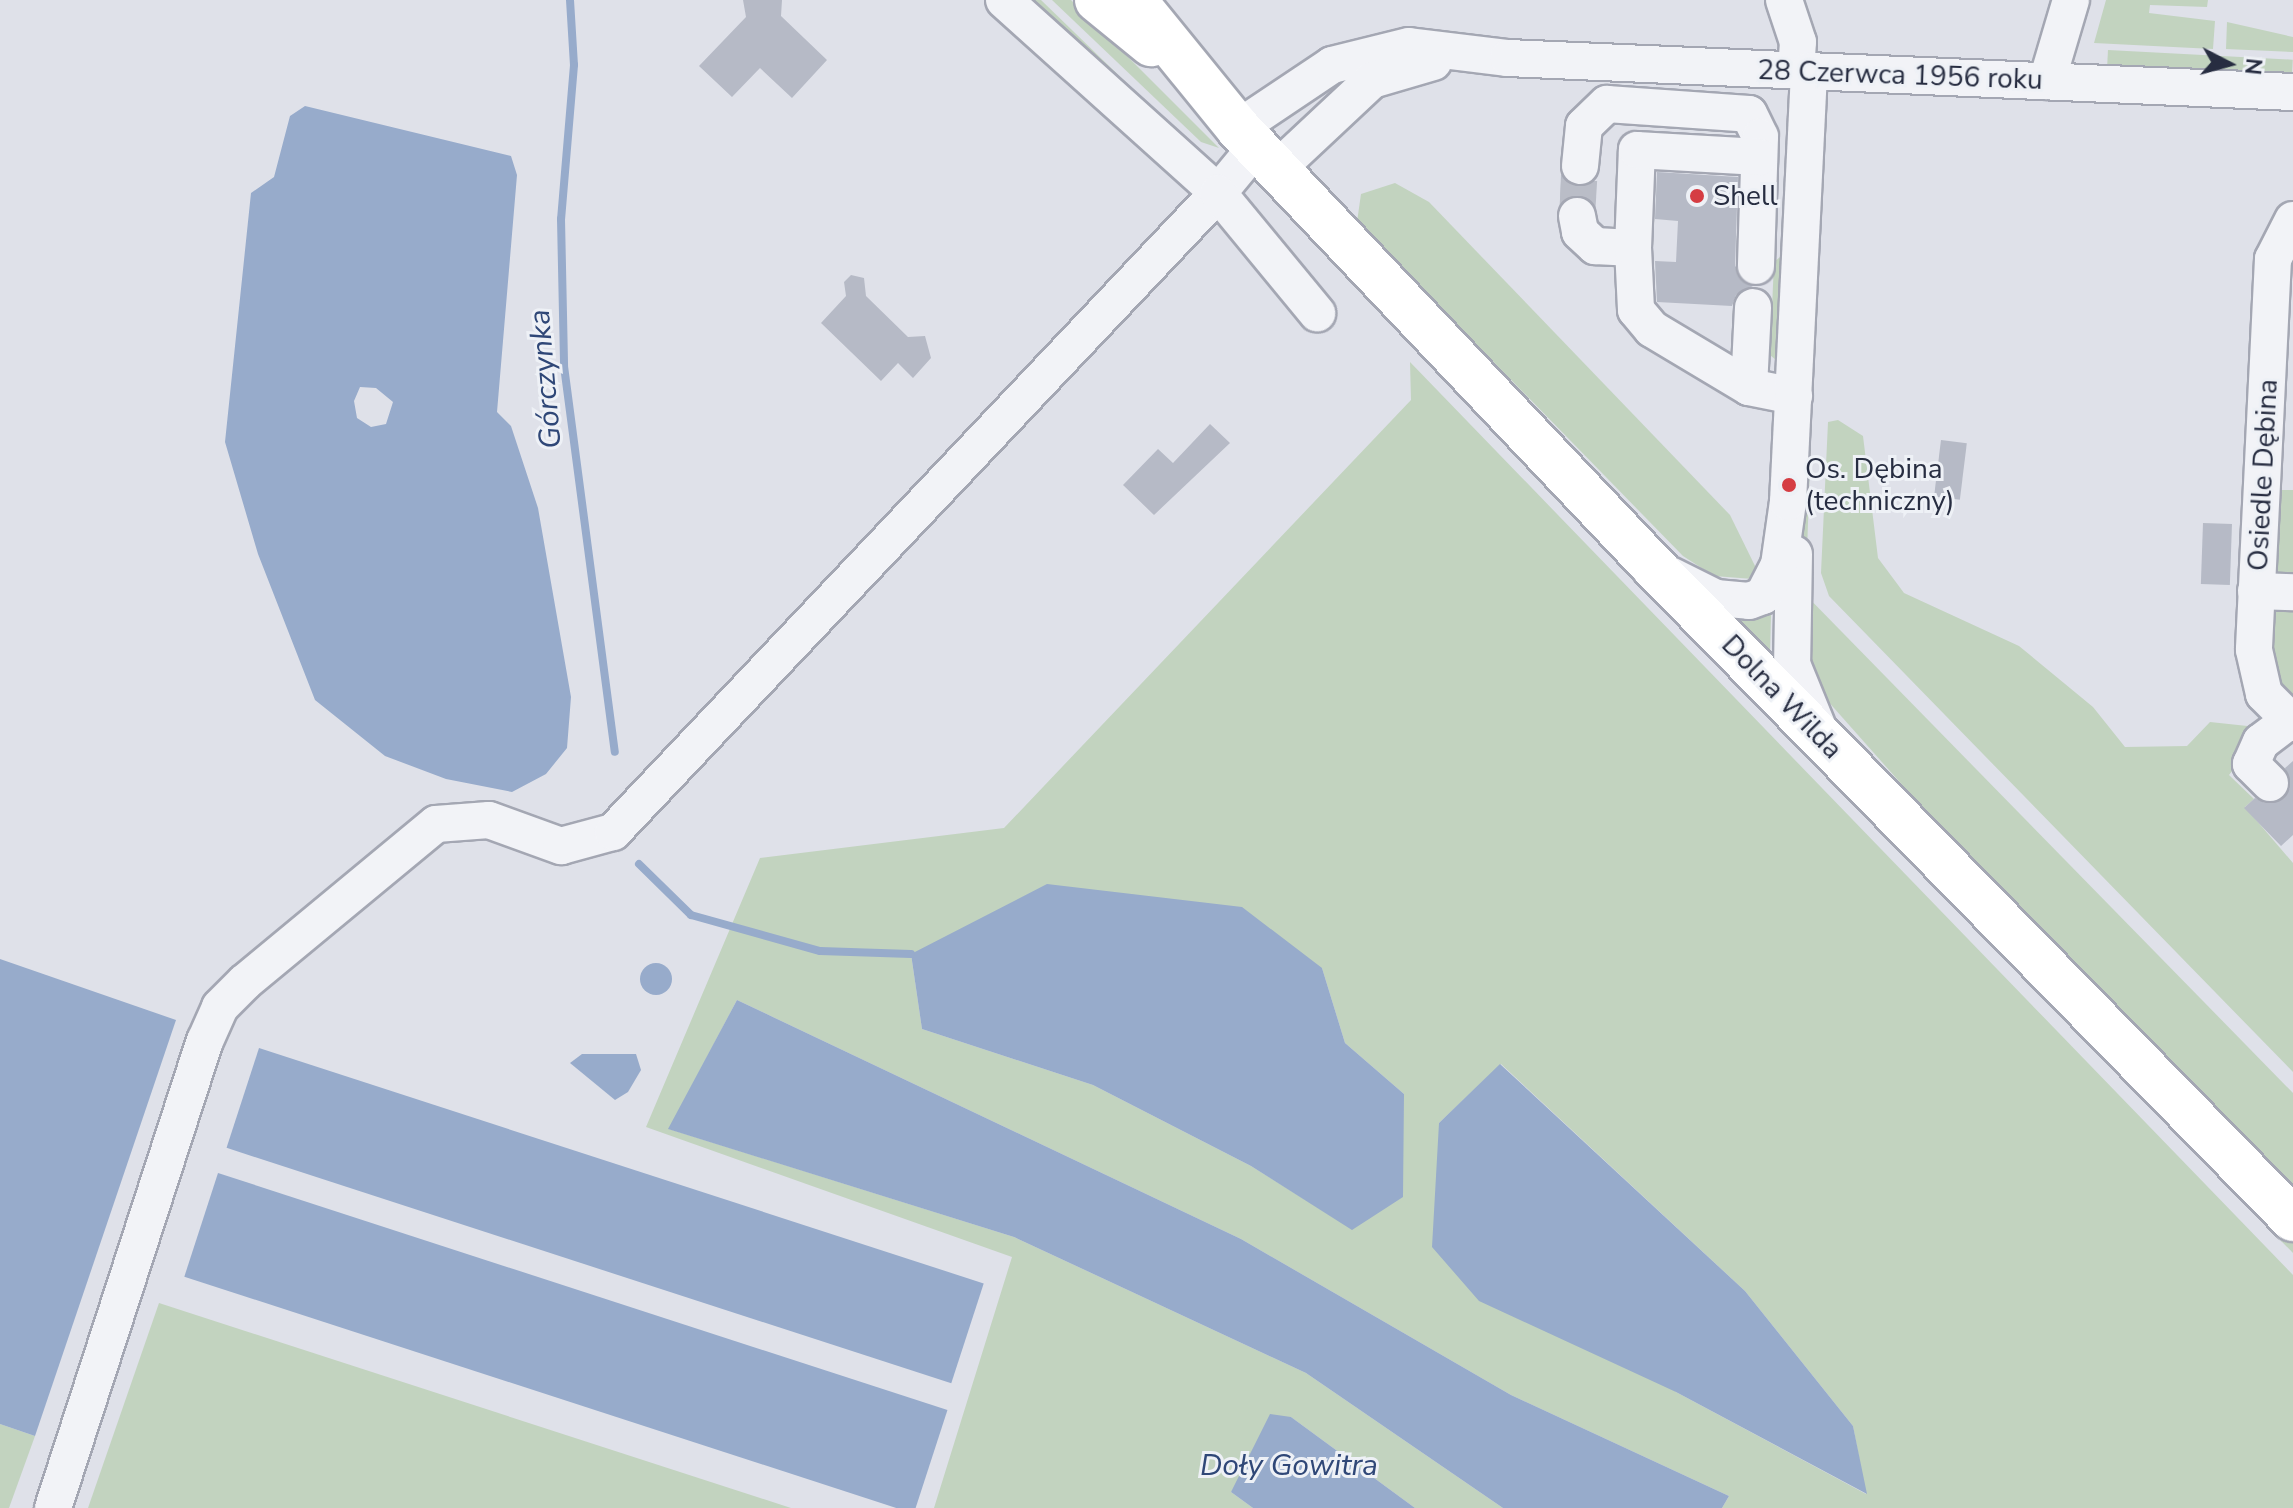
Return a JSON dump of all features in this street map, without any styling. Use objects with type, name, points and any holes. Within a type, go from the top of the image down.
[{"type":"main road","points":[[1097,0],[1190,75]]},
{"type":"main road","points":[[1134,0],[1190,75],[1257,148]]},
{"type":"main road","name":"Dolna Wilda","points":[[1257,148],[1654,567],[2293,1219]]},
{"type":"street","points":[[1004,0],[1218,193],[1317,313]]},
{"type":"street","points":[[1654,567],[1716,598],[1763,596],[1779,565],[1788,502],[1802,213],[1803,71],[1798,42],[1784,0]]},
{"type":"street","points":[[2047,81],[2071,0]]},
{"type":"street","name":"28 Czerwca 1956 roku","points":[[1257,148],[1282,94],[1359,54],[1416,46],[1508,58],[2293,92]]},
{"type":"street","name":"28 Czerwca 1956 roku","points":[[1257,148],[1384,75],[1435,62],[1508,58]]},
{"type":"street","points":[[1580,166],[1584,126],[1607,104],[1744,112],[1760,147],[1756,266]]},
{"type":"street","points":[[1760,147],[1637,150],[1633,248],[1642,319],[1749,387],[1794,396]]},
{"type":"street","points":[[53,1508],[220,1007],[436,824],[489,820],[561,846],[613,832],[1218,193],[1257,148]]},
{"type":"street","points":[[1757,212],[1802,213]]},
{"type":"street","points":[[1577,216],[1580,232],[1595,246],[1633,248]]},
{"type":"street","name":"Osiedle Dębina","points":[[2292,722],[2259,685],[2256,591],[2273,259],[2293,220]]},
{"type":"street","points":[[1749,387],[1753,307]]},
{"type":"street","points":[[1788,502],[1795,530],[1792,664],[1822,739]]},
{"type":"street","name":"Osiedle Dębina","points":[[2256,591],[2293,592]]},
{"type":"street","points":[[2270,783],[2251,764],[2261,742],[2292,722]]},
{"type":"green space","points":[[1018,0],[1041,0],[1209,163]]},
{"type":"green space","points":[[1052,0],[1071,0],[1219,148],[1201,142]]},
{"type":"green space","points":[[2106,0],[2208,0],[2207,7],[2150,5],[2149,13],[2215,21],[2213,49],[2094,43]]},
{"type":"green space","points":[[2227,22],[2293,37],[2293,52],[2226,49]]},
{"type":"green space","points":[[2108,50],[2293,60],[2292,78],[2107,68]]},
{"type":"green space","points":[[1821,142],[1807,552],[1799,557]]},
{"type":"green space","points":[[1395,183],[1429,202],[1730,515],[1757,570],[1753,579],[1714,576],[1683,556],[1357,222],[1361,194]]},
{"type":"green space","points":[[1784,257],[1776,360],[1770,355],[1774,262]]},
{"type":"green space","points":[[1410,362],[2293,1275],[2293,1508],[1722,1508],[1729,1496],[1511,1395],[1241,1239],[737,1000],[669,1129],[1014,1237],[1306,1373],[1503,1508],[1415,1508],[1291,1417],[1231,1492],[1253,1508],[934,1508],[1012,1257],[646,1127],[760,858],[1004,828],[1411,400]],"holes":[[[911,954],[1322,968],[1345,1043],[1404,1094],[1352,1229],[1251,1166],[1093,1085],[922,1029]],[[1501,1064],[1745,1291],[1853,1426],[1866,1494],[1676,1392],[1439,1123]]]},
{"type":"green space","points":[[1838,420],[1863,436],[1878,558],[1904,593],[2019,646],[2093,707],[2125,747],[2187,746],[2210,722],[2266,728],[2229,775],[2254,799],[2245,807],[2293,863],[2293,1072],[1829,596],[1821,573],[1828,422]]},
{"type":"green space","points":[[1519,457],[2293,1240],[2293,1253],[1617,563]]},
{"type":"green space","points":[[2272,490],[2293,490],[2293,576],[2272,576]]},
{"type":"green space","points":[[1797,586],[2293,1093],[2293,1198],[1976,868],[1810,681]]},
{"type":"green space","points":[[2285,603],[2293,603],[2293,713],[2272,679],[2271,612]]},
{"type":"green space","points":[[1768,611],[1771,615],[1770,654],[1736,620]]},
{"type":"green space","points":[[159,1303],[791,1508],[88,1508]]},
{"type":"green space","points":[[0,1424],[35,1436],[9,1508],[0,1508]]},
{"type":"water","points":[[305,106],[511,156],[517,175],[497,412],[511,426],[538,508],[571,697],[567,748],[546,774],[512,792],[446,779],[385,756],[315,700],[258,554],[225,442],[251,193],[274,177],[290,116]],"holes":[[[360,387],[376,388],[393,402],[386,424],[371,427],[357,418],[354,401]]]},
{"type":"water","points":[[1047,884],[1242,907],[1322,968],[1345,1043],[1404,1094],[1403,1197],[1352,1230],[1251,1166],[1093,1085],[922,1029],[911,954]]},
{"type":"water","points":[[0,959],[176,1020],[35,1436],[0,1424]]},
{"type":"water","points":[[656,963],[667,968],[672,979],[667,990],[656,995],[645,990],[640,979],[645,968]]},
{"type":"water","points":[[737,1000],[1241,1239],[1511,1395],[1729,1496],[1722,1508],[1503,1508],[1306,1373],[1014,1237],[668,1129]]},
{"type":"water","points":[[259,1048],[984,1283],[951,1383],[227,1148]]},
{"type":"water","points":[[582,1054],[636,1054],[641,1070],[628,1092],[615,1100],[570,1063]]},
{"type":"water","points":[[1500,1064],[1745,1291],[1853,1426],[1867,1494],[1676,1392],[1479,1301],[1432,1247],[1439,1123]]},
{"type":"water","points":[[218,1173],[947,1410],[916,1508],[896,1508],[184,1277]]},
{"type":"water","name":"Doły Gowitra","points":[[1270,1414],[1291,1417],[1415,1508],[1253,1508],[1231,1492]]},
{"type":"building","points":[[743,0],[782,0],[781,16],[827,60],[792,98],[760,68],[732,97],[699,66],[746,17]]},
{"type":"building","points":[[1657,172],[1738,177],[1735,266],[1753,286],[1736,295],[1732,306],[1657,302],[1655,261],[1676,262],[1678,221],[1655,219]]},
{"type":"building","points":[[1561,174],[1577,187],[1593,182],[1592,202],[1574,195],[1560,205]]},
{"type":"building","points":[[851,275],[864,278],[866,296],[908,337],[925,336],[931,358],[913,378],[898,363],[881,381],[821,323],[846,296],[844,282]]},
{"type":"building","points":[[1210,424],[1230,443],[1154,515],[1123,485],[1158,449],[1173,463]]},
{"type":"building","points":[[1941,440],[1967,443],[1960,500],[1934,497]]},
{"type":"building","points":[[2203,523],[2232,524],[2230,585],[2201,584]]},
{"type":"building","points":[[2293,761],[2293,835],[2281,846],[2244,808],[2255,798],[2265,803],[2284,798],[2290,788],[2285,768]]},
{"type":"waterway","name":"Górczynka","points":[[570,0],[574,65],[561,219],[564,366],[615,752]]},
{"type":"waterway","name":"Górczynka","points":[[639,864],[691,915],[820,951],[911,954]]},
{"type":"tunnel","points":[[1577,216],[1580,166]]},
{"type":"place","name":"Shell","points":[[1697,196]]},
{"type":"place","name":"Os. Dębina (techniczny)","points":[[1789,485]]}]
